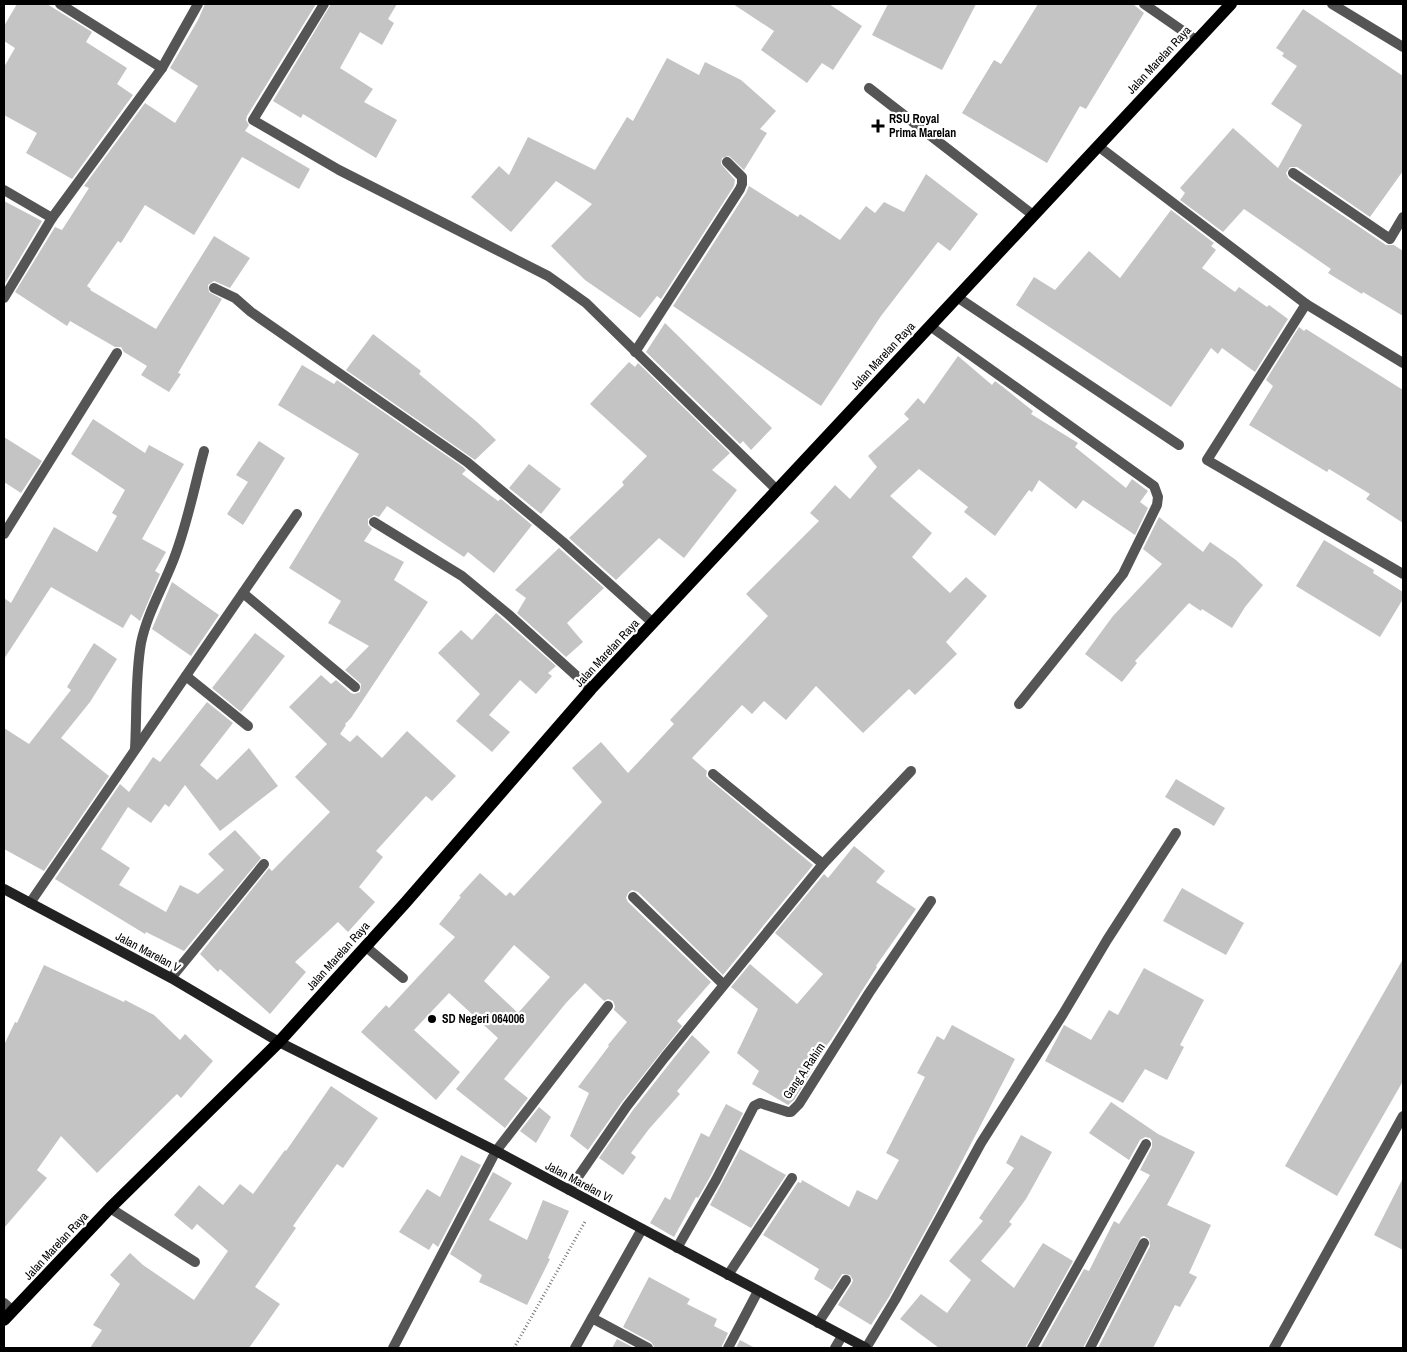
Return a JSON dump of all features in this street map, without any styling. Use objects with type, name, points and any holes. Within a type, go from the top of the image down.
[{"type":"main road","name":"Jalan Marelan Raya","points":[[4,1320],[8,1307],[279,1042],[591,689],[1231,4]]},
{"type":"street","points":[[60,4],[162,68]]},
{"type":"street","points":[[4,298],[52,218],[162,68],[198,4]]},
{"type":"street","points":[[324,4],[253,120],[339,170],[548,276],[586,303],[777,490]]},
{"type":"street","points":[[1144,4],[1196,40]]},
{"type":"street","points":[[1332,4],[1403,47]]},
{"type":"street","points":[[869,88],[1033,215]]},
{"type":"street","points":[[1098,146],[1306,304],[1403,363]]},
{"type":"street","points":[[635,352],[740,189],[742,177],[727,162]]},
{"type":"street","points":[[1293,173],[1390,239],[1403,217]]},
{"type":"street","points":[[4,190],[52,218]]},
{"type":"street","points":[[214,288],[235,298],[250,312],[467,462],[563,542],[653,622]]},
{"type":"street","points":[[957,297],[1179,445]]},
{"type":"street","points":[[1306,304],[1207,460],[1403,574]]},
{"type":"street","points":[[930,326],[1154,486],[1158,497],[1157,505],[1148,525],[1123,574],[1019,704]]},
{"type":"street","points":[[4,534],[118,353]]},
{"type":"street","points":[[135,750],[138,660],[142,641],[150,612],[173,562],[186,524],[204,451]]},
{"type":"street","points":[[30,903],[297,514]]},
{"type":"street","points":[[374,522],[462,576],[508,614],[591,689]]},
{"type":"street","points":[[243,594],[355,687]]},
{"type":"street","points":[[186,676],[248,726]]},
{"type":"street","points":[[569,1190],[627,1106],[723,984],[823,864],[911,771]]},
{"type":"street","points":[[713,774],[823,864]]},
{"type":"street","points":[[866,1348],[895,1300],[981,1143],[1176,833]]},
{"type":"street","points":[[171,978],[264,864]]},
{"type":"street","name":"Jalan Marelan V","points":[[4,889],[171,978],[279,1042]]},
{"type":"street","points":[[633,897],[723,984]]},
{"type":"street","name":"Gang A.Rahim","points":[[678,1248],[754,1106],[760,1103],[791,1112],[799,1104],[869,993],[931,901]]},
{"type":"street","points":[[365,946],[403,978]]},
{"type":"street","points":[[393,1348],[496,1152],[608,1006]]},
{"type":"street","name":"Jalan Marelan VI","points":[[279,1042],[569,1190],[866,1348]]},
{"type":"street","points":[[1274,1348],[1403,1116]]},
{"type":"street","points":[[1032,1348],[1146,1144]]},
{"type":"street","points":[[728,1276],[792,1178]]},
{"type":"street","points":[[110,1208],[194,1262]]},
{"type":"street","points":[[575,1348],[642,1229]]},
{"type":"street","points":[[1090,1348],[1144,1243]]},
{"type":"street","points":[[818,1323],[846,1280]]},
{"type":"street","points":[[728,1348],[758,1291]]},
{"type":"street","points":[[592,1318],[648,1348]]},
{"type":"street","points":[[835,1348],[842,1336]]},
{"type":"path","points":[[514,1348],[595,1204]]},
{"type":"building","points":[[17,4],[47,4],[92,32],[86,42],[127,68],[117,84],[133,95],[72,179],[26,153],[37,133],[4,115],[4,67],[15,48],[4,41],[4,26]]},
{"type":"building","points":[[205,4],[316,4],[247,116],[246,120],[249,125],[245,131],[310,169],[299,189],[242,157],[194,235],[145,205],[121,243],[118,241],[87,286],[90,290],[156,329],[214,236],[250,258],[230,288],[214,281],[208,285],[209,292],[222,299],[178,373],[181,374],[169,392],[141,375],[147,366],[124,352],[121,347],[115,347],[70,321],[67,326],[15,292],[55,227],[62,230],[89,188],[84,186],[145,103],[175,123],[198,86],[170,68],[198,20]]},
{"type":"building","points":[[331,4],[397,4],[388,19],[394,23],[382,45],[360,32],[340,68],[373,89],[364,102],[397,120],[376,158],[303,114],[301,118],[273,101]]},
{"type":"building","points":[[733,4],[829,4],[862,26],[833,70],[822,63],[807,83],[761,50],[774,31]]},
{"type":"building","points":[[888,4],[976,4],[942,70],[872,35]]},
{"type":"building","points":[[1038,4],[1133,4],[1144,13],[1086,109],[1080,106],[1047,163],[962,113],[994,60],[1001,64]]},
{"type":"building","points":[[1303,9],[1403,76],[1403,171],[1370,217],[1297,167],[1290,167],[1286,173],[1289,179],[1386,245],[1394,245],[1403,251],[1403,316],[1328,273],[1331,269],[1244,209],[1223,232],[1180,200],[1185,193],[1180,188],[1233,128],[1278,168],[1302,125],[1271,104],[1297,66],[1282,56],[1284,53],[1276,48]]},
{"type":"building","points":[[667,58],[699,75],[705,62],[741,80],[776,111],[760,129],[767,133],[744,170],[729,156],[722,158],[721,164],[735,180],[734,186],[661,299],[657,296],[640,318],[585,280],[551,246],[592,204],[556,181],[511,232],[471,197],[499,166],[509,175],[528,137],[595,170],[627,117],[633,121]]},
{"type":"building","points":[[926,174],[978,214],[950,251],[938,242],[881,316],[821,406],[673,306],[749,186],[798,217],[800,214],[840,240],[866,206],[875,213],[884,202],[904,212]]},
{"type":"building","points":[[4,201],[42,221],[4,285]]},
{"type":"building","points":[[1171,210],[1214,243],[1211,246],[1216,250],[1202,268],[1235,292],[1239,287],[1288,319],[1255,372],[1222,348],[1218,354],[1211,348],[1171,407],[1016,305],[1034,277],[1055,290],[1089,251],[1120,278]]},
{"type":"building","points":[[665,323],[772,428],[751,450],[743,441],[740,444],[646,352]]},
{"type":"building","points":[[1299,327],[1304,331],[1306,329],[1403,390],[1403,523],[1366,499],[1370,494],[1329,469],[1327,472],[1249,425],[1273,386],[1266,380]]},
{"type":"building","points":[[373,334],[421,371],[419,374],[496,440],[475,460],[346,370]]},
{"type":"building","points":[[958,356],[992,385],[995,381],[1003,387],[1033,411],[1031,414],[1078,443],[1075,447],[1126,488],[1132,479],[1148,491],[1140,502],[1148,508],[1135,535],[1083,500],[1076,509],[1039,480],[1032,492],[1029,490],[995,536],[964,512],[968,507],[919,469],[890,496],[932,533],[912,557],[950,593],[966,577],[987,596],[946,642],[957,654],[915,695],[909,689],[863,733],[816,686],[786,720],[764,701],[752,714],[742,705],[692,758],[707,771],[706,776],[709,779],[813,865],[723,975],[638,892],[632,890],[628,893],[626,898],[628,902],[711,982],[677,1021],[682,1026],[622,1102],[588,1150],[570,1136],[589,1093],[578,1087],[627,1022],[614,1010],[613,1001],[608,999],[604,1001],[585,983],[566,1003],[504,1079],[528,1098],[505,1128],[456,1089],[498,1038],[449,993],[414,1030],[460,1072],[436,1100],[361,1032],[386,1005],[389,1008],[455,937],[439,924],[461,897],[459,896],[480,873],[506,896],[510,892],[514,896],[602,802],[572,768],[601,742],[628,773],[674,724],[670,720],[768,616],[746,594],[819,521],[810,513],[835,485],[850,499],[877,467],[868,456],[909,419],[904,414],[918,398],[924,404]],"holes":[[[514,945],[550,977],[518,1013],[484,981]]]},
{"type":"building","points":[[629,362],[635,367],[638,363],[730,453],[712,470],[737,490],[684,558],[659,538],[616,580],[569,538],[624,485],[622,482],[647,456],[590,404]]},
{"type":"building","points":[[302,365],[334,384],[337,380],[463,467],[466,470],[462,474],[498,501],[501,499],[532,525],[494,573],[468,552],[464,557],[387,506],[379,517],[374,515],[368,519],[368,525],[372,529],[364,541],[404,562],[394,580],[428,602],[340,734],[350,742],[357,735],[382,758],[407,731],[456,776],[432,801],[426,796],[376,851],[383,857],[359,887],[375,902],[348,932],[338,922],[295,962],[306,972],[270,1014],[220,969],[218,972],[200,954],[269,868],[272,871],[330,812],[295,777],[327,744],[289,707],[321,675],[331,684],[336,680],[351,693],[360,692],[361,684],[345,670],[369,646],[328,623],[341,601],[289,568],[359,454],[278,405]]},
{"type":"building","points":[[93,419],[145,453],[149,445],[184,464],[142,539],[166,552],[155,571],[160,574],[140,621],[131,614],[123,628],[51,587],[4,659],[4,598],[11,603],[54,527],[97,552],[117,516],[112,513],[125,490],[71,454]]},
{"type":"building","points":[[4,437],[42,461],[21,493],[4,482]]},
{"type":"building","points":[[259,441],[285,458],[243,525],[227,514],[248,482],[236,475]]},
{"type":"building","points":[[529,464],[561,489],[541,514],[509,488]]},
{"type":"building","points":[[1159,517],[1203,552],[1210,542],[1236,560],[1263,585],[1245,607],[1232,628],[1189,603],[1135,661],[1137,663],[1122,682],[1085,654],[1113,616],[1162,564],[1143,549]]},
{"type":"building","points":[[1324,540],[1374,570],[1373,573],[1403,592],[1403,599],[1380,637],[1296,586]]},
{"type":"building","points":[[559,548],[604,588],[567,623],[583,642],[566,657],[517,613],[526,598],[515,590]]},
{"type":"building","points":[[172,582],[219,615],[191,656],[152,629]]},
{"type":"building","points":[[496,613],[556,666],[548,673],[552,676],[536,694],[520,680],[489,715],[510,732],[492,752],[456,721],[480,694],[438,653],[461,630],[472,640]]},
{"type":"building","points":[[255,633],[285,656],[241,712],[212,688]]},
{"type":"building","points":[[94,643],[117,659],[90,702],[61,738],[109,776],[44,871],[4,849],[4,728],[29,744],[71,690],[67,687]]},
{"type":"building","points":[[207,702],[233,723],[200,765],[217,780],[249,748],[278,786],[220,831],[185,785],[169,807],[165,804],[151,823],[128,807],[101,849],[130,868],[119,885],[166,912],[180,885],[198,894],[224,870],[208,854],[235,830],[261,858],[184,951],[146,932],[145,934],[55,879],[120,784],[129,792],[153,757],[160,762]]},
{"type":"building","points":[[1176,779],[1225,808],[1214,826],[1165,797]]},
{"type":"building","points":[[854,846],[885,871],[876,882],[916,909],[876,966],[831,1040],[809,1066],[813,1069],[794,1100],[788,1105],[752,1084],[759,1071],[737,1053],[758,1009],[731,987],[750,964],[797,1004],[823,974],[775,933],[824,874],[828,878]]},
{"type":"building","points":[[1182,888],[1244,923],[1226,955],[1163,921]]},
{"type":"building","points":[[1403,959],[1403,1081],[1337,1196],[1285,1166]]},
{"type":"building","points":[[44,965],[124,1002],[125,1000],[154,1015],[180,1040],[185,1034],[213,1061],[181,1098],[177,1094],[97,1173],[61,1136],[37,1170],[47,1178],[4,1228],[4,1045],[15,1022],[17,1023]]},
{"type":"building","points":[[1144,968],[1204,1000],[1180,1045],[1184,1047],[1167,1080],[1145,1069],[1123,1103],[1045,1061],[1064,1025],[1091,1040],[1109,1010],[1118,1015]]},
{"type":"building","points":[[952,1025],[1015,1059],[934,1215],[889,1297],[871,1325],[838,1305],[852,1283],[853,1280],[850,1275],[842,1274],[832,1290],[814,1279],[819,1269],[763,1235],[798,1182],[801,1183],[802,1180],[849,1207],[857,1190],[877,1200],[899,1160],[886,1153],[925,1077],[917,1073],[937,1036],[944,1040]]},
{"type":"building","points":[[692,1035],[710,1052],[677,1091],[680,1094],[631,1153],[636,1157],[623,1175],[599,1158],[633,1110]]},
{"type":"building","points":[[331,1086],[378,1118],[343,1168],[337,1164],[293,1226],[296,1228],[255,1287],[280,1304],[249,1348],[90,1348],[102,1330],[93,1325],[120,1284],[110,1275],[130,1253],[143,1265],[194,1300],[228,1251],[197,1224],[192,1230],[174,1215],[199,1185],[223,1205],[240,1184],[253,1194],[286,1151]]},
{"type":"building","points":[[1111,1102],[1158,1134],[1195,1152],[1167,1205],[1211,1225],[1189,1273],[1197,1277],[1180,1307],[1175,1305],[1153,1348],[1098,1348],[1150,1246],[1149,1239],[1144,1236],[1141,1237],[1083,1348],[1040,1348],[1084,1269],[1089,1271],[1114,1221],[1119,1224],[1150,1175],[1140,1170],[1152,1147],[1150,1138],[1145,1137],[1140,1140],[1129,1160],[1089,1133]]},
{"type":"building","points":[[726,1104],[743,1113],[710,1177],[698,1198],[696,1197],[674,1237],[650,1223],[665,1197],[670,1200],[701,1133],[709,1137]]},
{"type":"building","points":[[539,1107],[551,1117],[536,1143],[520,1131]]},
{"type":"building","points":[[1021,1135],[1052,1152],[1026,1199],[1009,1222],[1012,1224],[981,1261],[1014,1288],[1043,1243],[1073,1261],[1025,1348],[939,1348],[900,1319],[921,1294],[947,1313],[971,1280],[949,1261],[983,1221],[979,1218],[1014,1168],[1006,1163]]},
{"type":"building","points":[[740,1149],[786,1175],[751,1228],[710,1205]]},
{"type":"building","points":[[461,1155],[481,1165],[438,1247],[433,1243],[429,1250],[399,1232],[427,1189],[440,1197]]},
{"type":"building","points":[[493,1172],[512,1183],[489,1220],[527,1240],[543,1200],[569,1211],[548,1258],[550,1259],[527,1305],[479,1282],[482,1275],[450,1254]]},
{"type":"building","points":[[1403,1178],[1403,1250],[1374,1235]]},
{"type":"building","points":[[649,1277],[690,1299],[687,1304],[717,1319],[714,1326],[728,1333],[721,1348],[655,1348],[651,1342],[623,1327]]},
{"type":"building","points":[[617,1339],[634,1348],[612,1348]]},
{"type":"building","points":[[740,1340],[755,1348],[736,1348]]},
{"type":"place","name":"RSU Royal Prima Marelan","points":[[878,126]]},
{"type":"place","name":"SD Negeri 064006","points":[[432,1019]]}]
